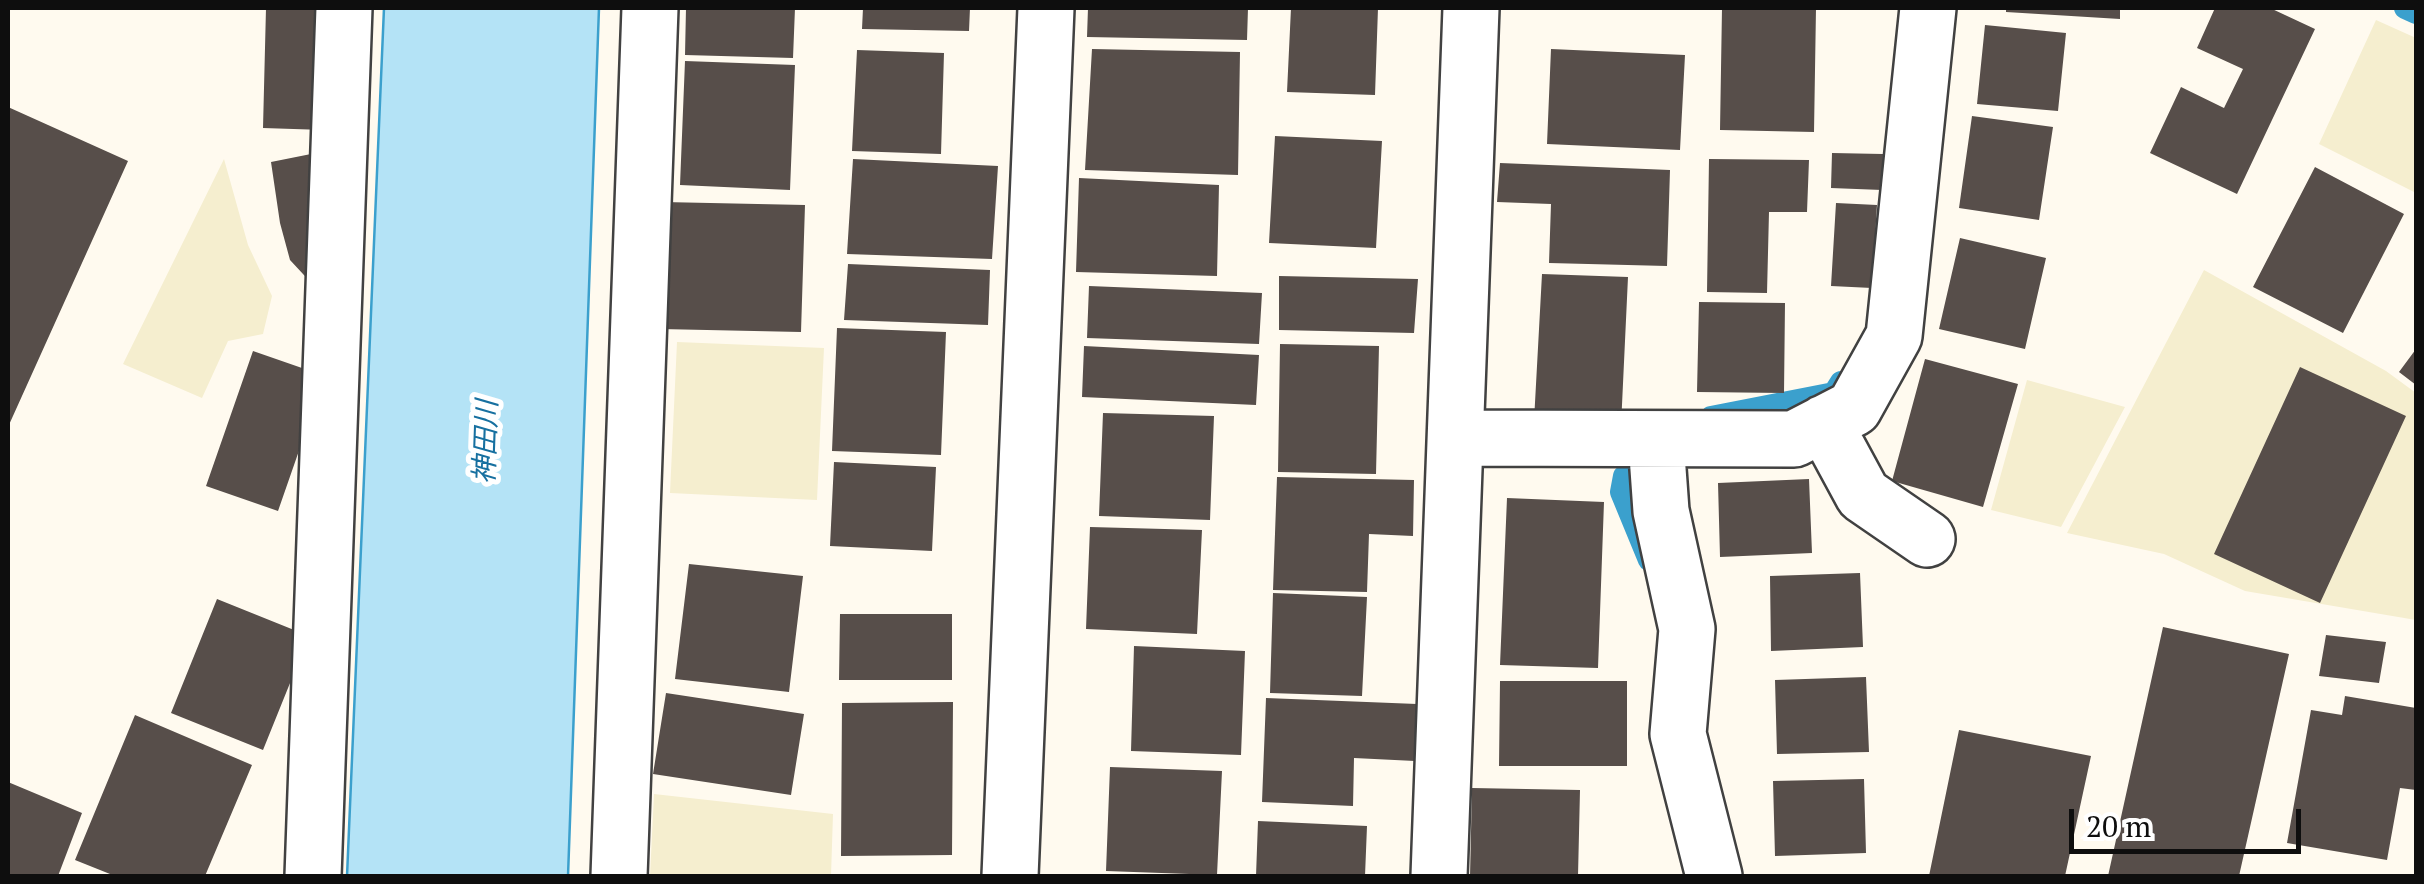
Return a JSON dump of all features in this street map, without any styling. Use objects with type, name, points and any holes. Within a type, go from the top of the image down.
[{"type":"street","points":[[313,876],[344,8]]},
{"type":"street","points":[[620,876],[650,8]]},
{"type":"street","points":[[1010,876],[1046,8]]},
{"type":"street","points":[[1438,876],[1470,8]]},
{"type":"street","points":[[1456,438],[1794,440],[1854,408],[1894,336],[1928,8]]},
{"type":"street","points":[[1824,423],[1863,495],[1927,540]]},
{"type":"street","points":[[1656,441],[1661,511],[1687,629],[1678,734],[1714,876]]},
{"type":"shaded area","points":[[2376,20],[2416,38],[2416,193],[2319,144]]},
{"type":"shaded area","points":[[224,159],[248,245],[272,296],[263,334],[228,341],[202,398],[123,364]]},
{"type":"shaded area","points":[[2204,270],[2386,371],[2416,393],[2416,620],[2245,591],[2164,554],[2067,533]]},
{"type":"shaded area","points":[[677,342],[824,348],[817,500],[670,493]]},
{"type":"shaded area","points":[[2027,380],[2125,407],[2061,527],[1991,510]]},
{"type":"shaded area","points":[[654,794],[833,814],[831,876],[650,876]]},
{"type":"water","name":"神田川","points":[[384,8],[599,8],[568,876],[347,876]]},
{"type":"building","points":[[266,8],[326,8],[324,130],[263,128]]},
{"type":"building","points":[[686,8],[795,8],[793,58],[685,55]]},
{"type":"building","points":[[863,8],[970,8],[969,31],[862,29]]},
{"type":"building","points":[[1088,8],[1248,8],[1247,40],[1087,37]]},
{"type":"building","points":[[1291,8],[1378,8],[1375,95],[1287,92]]},
{"type":"building","points":[[1722,8],[1816,8],[1814,132],[1720,130]]},
{"type":"building","points":[[2006,8],[2120,8],[2120,19],[2006,12]]},
{"type":"building","points":[[2215,8],[2270,8],[2315,29],[2237,194],[2150,153],[2181,87],[2224,108],[2243,69],[2197,48]]},
{"type":"building","points":[[1985,25],[2066,33],[2058,111],[1977,104]]},
{"type":"building","points":[[1092,49],[1240,52],[1238,175],[1085,170]]},
{"type":"building","points":[[1551,49],[1685,55],[1680,150],[1547,144]]},
{"type":"building","points":[[857,50],[944,53],[941,154],[852,151]]},
{"type":"building","points":[[685,61],[795,65],[790,190],[680,185]]},
{"type":"building","points":[[8,107],[128,161],[8,427]]},
{"type":"building","points":[[1972,116],[2053,127],[2039,220],[1959,208]]},
{"type":"building","points":[[1275,136],[1382,141],[1376,248],[1269,243]]},
{"type":"building","points":[[321,152],[316,288],[290,260],[271,162]]},
{"type":"building","points":[[1832,153],[1883,154],[1882,190],[1831,188]]},
{"type":"building","points":[[853,159],[998,166],[992,259],[847,254]]},
{"type":"building","points":[[1709,159],[1809,160],[1807,212],[1769,212],[1767,293],[1707,292]]},
{"type":"building","points":[[1500,163],[1670,170],[1667,266],[1549,263],[1551,204],[1497,202]]},
{"type":"building","points":[[2315,167],[2404,214],[2343,333],[2253,287]]},
{"type":"building","points":[[1079,178],[1219,185],[1217,276],[1076,272]]},
{"type":"building","points":[[663,202],[805,205],[801,332],[660,329]]},
{"type":"building","points":[[1836,203],[1877,205],[1872,288],[1831,286]]},
{"type":"building","points":[[1960,238],[2046,258],[2025,349],[1939,329]]},
{"type":"building","points":[[848,264],[990,270],[988,325],[844,320]]},
{"type":"building","points":[[1542,274],[1628,277],[1621,426],[1534,421]]},
{"type":"building","points":[[1279,276],[1418,279],[1414,333],[1279,330]]},
{"type":"building","points":[[1089,286],[1262,293],[1259,344],[1087,338]]},
{"type":"building","points":[[1699,302],[1785,303],[1784,393],[1697,392]]},
{"type":"building","points":[[837,328],[946,332],[941,455],[832,451]]},
{"type":"building","points":[[1280,344],[1379,346],[1376,474],[1278,472]]},
{"type":"building","points":[[1084,346],[1259,355],[1256,405],[1082,397]]},
{"type":"building","points":[[2416,349],[2416,385],[2399,372]]},
{"type":"building","points":[[253,351],[325,376],[278,511],[206,486]]},
{"type":"building","points":[[1925,359],[2018,384],[1983,507],[1892,481]]},
{"type":"building","points":[[2300,367],[2406,416],[2320,603],[2214,554]]},
{"type":"building","points":[[1103,413],[1214,416],[1210,520],[1099,516]]},
{"type":"building","points":[[834,462],[936,467],[932,551],[830,546]]},
{"type":"building","points":[[1277,477],[1414,480],[1413,536],[1369,534],[1367,592],[1273,590]]},
{"type":"building","points":[[1809,479],[1812,553],[1720,557],[1718,483]]},
{"type":"building","points":[[1507,498],[1604,502],[1598,668],[1500,665]]},
{"type":"building","points":[[1090,527],[1202,530],[1197,634],[1086,629]]},
{"type":"building","points":[[689,564],[803,576],[789,692],[675,679]]},
{"type":"building","points":[[1860,573],[1863,647],[1771,651],[1770,576]]},
{"type":"building","points":[[1273,593],[1367,597],[1362,696],[1270,693]]},
{"type":"building","points":[[217,599],[309,636],[263,750],[171,713]]},
{"type":"building","points":[[840,614],[952,614],[952,680],[839,680]]},
{"type":"building","points":[[2163,627],[2289,654],[2239,876],[2108,876]]},
{"type":"building","points":[[2326,635],[2386,642],[2379,683],[2319,676]]},
{"type":"building","points":[[1134,646],[1245,651],[1241,755],[1131,751]]},
{"type":"building","points":[[1866,677],[1869,752],[1777,754],[1775,680]]},
{"type":"building","points":[[1500,681],[1627,681],[1627,766],[1499,766]]},
{"type":"building","points":[[666,693],[804,714],[791,795],[653,774]]},
{"type":"building","points":[[2345,696],[2416,708],[2416,790],[2400,788],[2387,860],[2287,843],[2311,710],[2342,715]]},
{"type":"building","points":[[1266,698],[1417,704],[1415,761],[1354,758],[1353,806],[1262,802]]},
{"type":"building","points":[[953,702],[952,855],[841,856],[842,703]]},
{"type":"building","points":[[135,715],[252,765],[205,876],[115,876],[75,860]]},
{"type":"building","points":[[1959,730],[2091,756],[2065,876],[1929,876]]},
{"type":"building","points":[[1110,767],[1222,771],[1217,875],[1106,871]]},
{"type":"building","points":[[1864,779],[1866,853],[1775,856],[1773,781]]},
{"type":"building","points":[[8,782],[82,813],[58,876],[8,876]]},
{"type":"building","points":[[1472,788],[1580,790],[1578,876],[1470,876]]},
{"type":"building","points":[[1258,821],[1367,826],[1365,876],[1256,876]]},
{"type":"waterway","points":[[2405,8],[2416,13]]},
{"type":"waterway","points":[[1711,417],[1834,393],[1841,382]]},
{"type":"waterway","points":[[1624,476],[1621,492],[1649,560]]}]
